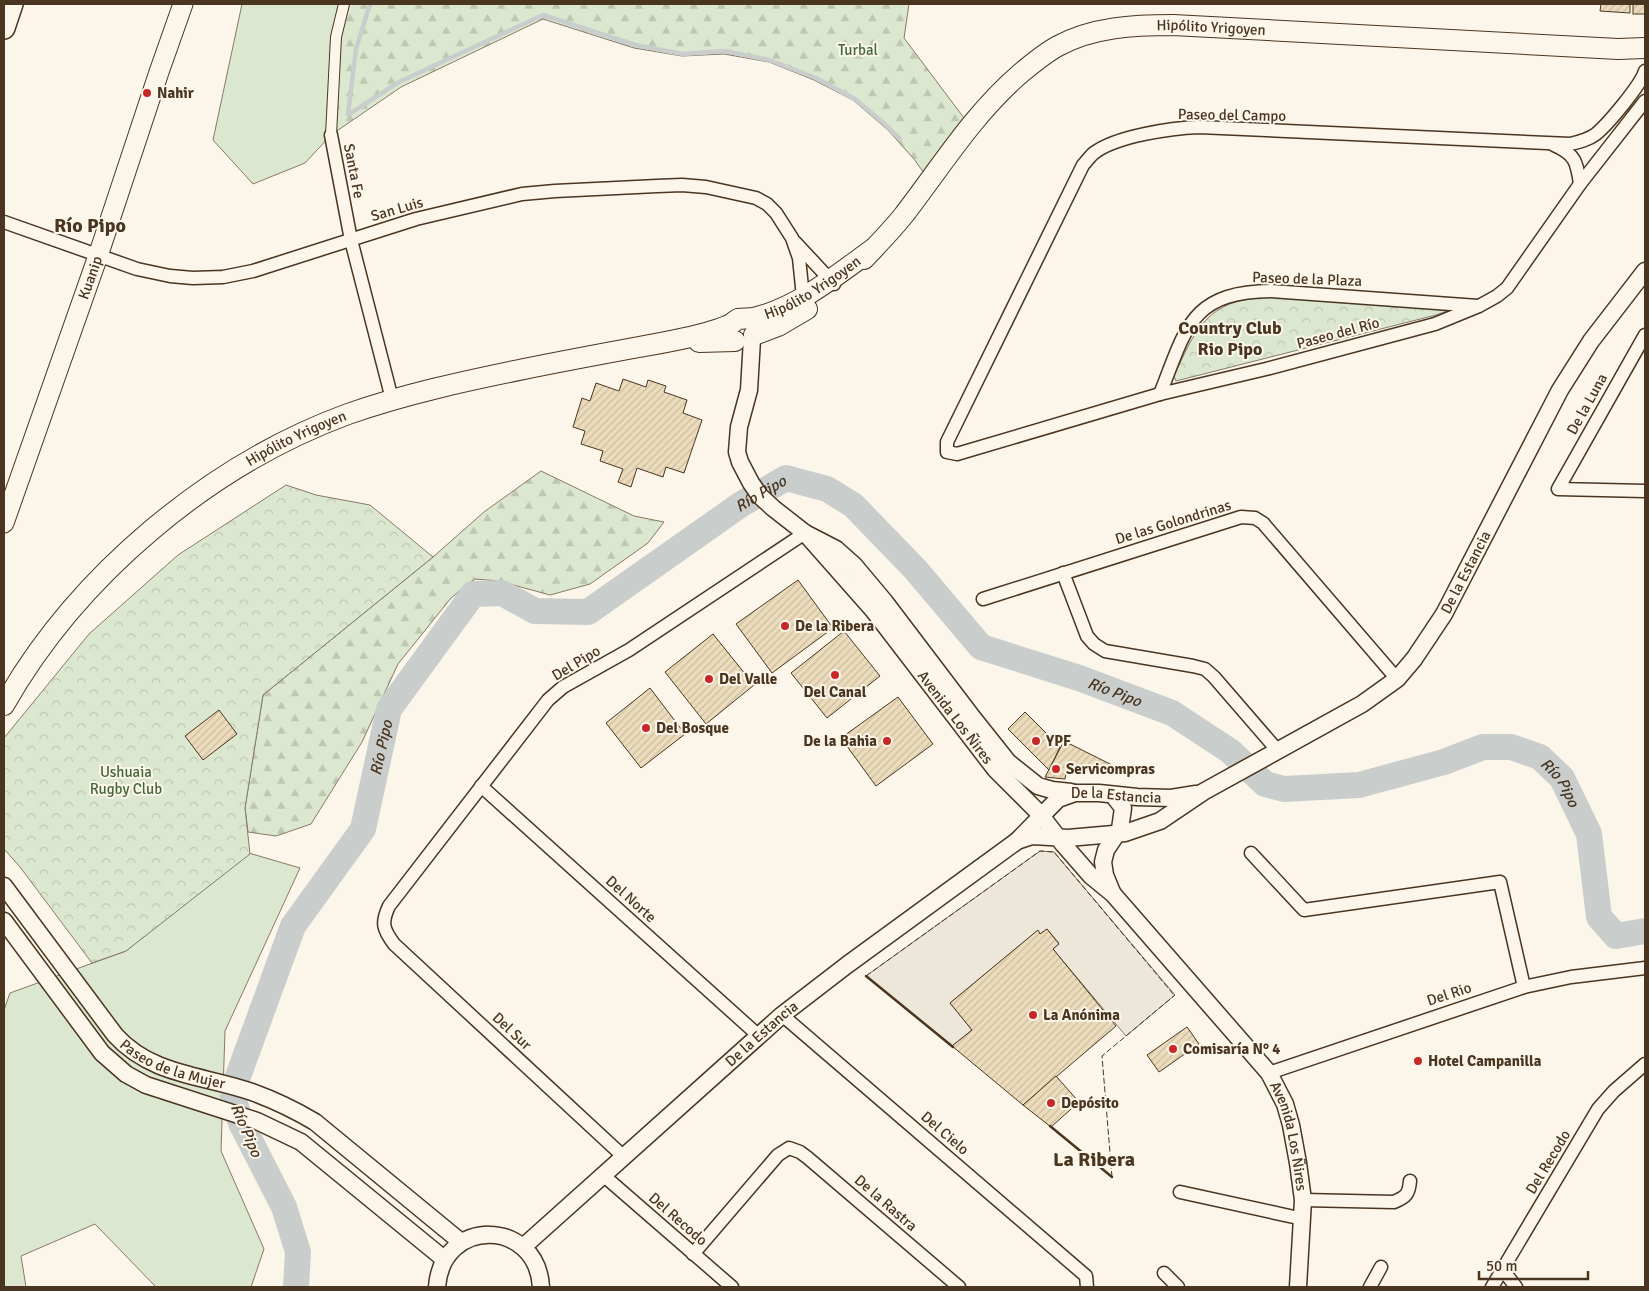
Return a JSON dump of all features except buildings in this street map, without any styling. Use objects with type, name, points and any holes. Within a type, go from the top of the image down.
[{"type":"highway","points":[[4,28],[12,4]]},
{"type":"main road","name":"Kuanip","points":[[4,523],[98,256],[183,4]]},
{"type":"main road","name":"Hipólito Yrigoyen","points":[[4,705],[10,689],[48,638],[81,599],[122,557],[197,495],[256,458],[303,433],[392,399],[477,379],[706,333],[743,334],[778,326],[815,305],[833,283],[872,249],[902,217],[950,151],[991,102],[1036,60],[1058,46],[1084,35],[1136,25],[1173,25],[1618,49],[1645,48]]},
{"type":"main road","name":"Hipólito Yrigoyen","points":[[743,334],[777,310],[833,283]]},
{"type":"street","name":"Santa Fe","points":[[344,4],[336,37],[331,135],[351,240],[392,399]]},
{"type":"street","name":"Paseo del Campo","points":[[947,452],[947,442],[1083,165],[1094,153],[1107,146],[1161,131],[1182,128],[1570,144],[1584,141],[1595,134],[1636,87],[1645,71]]},
{"type":"street","name":"Paseo del Río","points":[[947,452],[957,454],[1160,394],[1266,369],[1435,324],[1479,306],[1507,288],[1580,184],[1645,101]]},
{"type":"street","points":[[1550,144],[1566,150],[1573,157],[1578,168],[1580,184]]},
{"type":"street","name":"San Luis","points":[[4,222],[136,269],[170,276],[193,278],[223,277],[253,271],[416,219],[522,194],[682,185],[728,191],[756,198],[767,204],[776,213],[792,238],[833,283]]},
{"type":"street","name":"San Luis","points":[[792,238],[799,258],[802,297]]},
{"type":"street","name":"De la Estancia","points":[[1017,841],[1032,836],[1059,838],[1117,834],[1142,829],[1160,821],[1203,792],[1362,704],[1397,679],[1414,659],[1444,614],[1560,390],[1591,341],[1645,271]]},
{"type":"street","name":"Paseo de la Plaza","points":[[1160,394],[1190,324],[1201,311],[1231,295],[1271,291],[1479,306]]},
{"type":"street","name":"Avenida Los Ñires","points":[[743,334],[750,381],[748,398],[739,427],[737,452],[745,474],[760,496],[805,533],[836,549],[854,565],[885,602],[968,722],[996,769],[1041,815],[1091,876],[1113,894],[1269,1073],[1285,1104],[1298,1163],[1303,1200],[1298,1287]]},
{"type":"street","name":"De la Luna","points":[[1645,335],[1558,489],[1645,490]]},
{"type":"street","points":[[1631,358],[1645,359]]},
{"type":"street","name":"De las Golondrinas","points":[[983,599],[1241,517],[1255,518],[1263,523],[1397,679]]},
{"type":"street","name":"Del Pipo","points":[[383,925],[388,906],[548,700],[563,687],[629,650],[805,533]]},
{"type":"street","points":[[1063,574],[1087,636],[1094,644],[1105,651],[1205,669],[1214,676],[1278,751]]},
{"type":"street","name":"Avenida Los Ñires","points":[[968,722],[1008,762],[1033,783],[1052,790],[1075,792]]},
{"type":"street","name":"Del Norte","points":[[481,786],[759,1036]]},
{"type":"street","name":"De la Estancia","points":[[523,1247],[782,1015],[847,964],[1017,841],[1058,799],[1075,792],[1137,798],[1171,798],[1203,792]]},
{"type":"street","name":"Avenida Los Ñires","points":[[1113,795],[1123,808],[1122,824],[1106,850],[1103,862],[1105,875],[1113,894]]},
{"type":"street","points":[[1252,853],[1304,910],[1500,882],[1524,987]]},
{"type":"street","name":"Paseo de la Mujer","points":[[4,886],[126,1047],[143,1058],[167,1069],[251,1092],[295,1110],[315,1122],[461,1242]]},
{"type":"street","name":"Paseo de la Mujer","points":[[4,921],[102,1054],[114,1066],[146,1085],[257,1121],[301,1142],[444,1260]]},
{"type":"street","name":"Del Sur","points":[[383,925],[394,944],[624,1157]]},
{"type":"street","name":"Del Rio","points":[[1269,1073],[1524,987],[1572,977],[1645,968]]},
{"type":"street","name":"Del Cielo","points":[[782,1015],[1087,1282]]},
{"type":"street","name":"Del Recodo","points":[[1492,1287],[1598,1109],[1614,1091],[1645,1064]]},
{"type":"street","name":"De la Rastra","points":[[693,1254],[778,1155],[789,1148],[800,1152],[808,1158],[959,1287]]},
{"type":"street","name":"Del Recodo","points":[[603,1176],[732,1287]]},
{"type":"street","points":[[1303,1200],[1394,1202],[1405,1198],[1409,1192],[1410,1181]]},
{"type":"street","points":[[1180,1192],[1303,1219]]},
{"type":"street","points":[[437,1287],[438,1275],[444,1260],[451,1250],[461,1242],[476,1236],[493,1234],[509,1238],[523,1247],[534,1260],[540,1275],[541,1287]]},
{"type":"street","points":[[1370,1287],[1381,1267]]},
{"type":"street","points":[[1503,1270],[1516,1287]]},
{"type":"street","points":[[1164,1273],[1178,1287]]},
{"type":"green space","points":[[242,4],[344,4],[331,135],[305,163],[253,184],[213,140]]},
{"type":"green space","name":"Turbal","points":[[344,4],[909,4],[904,38],[970,126],[929,180],[914,159],[888,130],[853,100],[814,80],[769,62],[724,54],[682,56],[634,48],[543,19],[401,87],[331,135]]},
{"type":"green space","points":[[1269,297],[1450,310],[1176,381],[1174,376],[1192,339],[1207,319],[1229,304],[1246,299]]},
{"type":"green space","points":[[541,471],[634,516],[664,522],[648,543],[590,584],[550,595],[499,581],[475,579],[451,598],[398,664],[362,742],[311,824],[276,836],[248,832],[245,808],[263,695],[433,557],[484,512]]},
{"type":"green space","name":"Ushuaia Rugby Club","points":[[286,485],[316,495],[370,505],[433,557],[263,695],[245,808],[250,854],[126,951],[92,963],[20,867],[4,849],[4,738],[89,634],[178,555]]},
{"type":"green space","points":[[242,851],[300,868],[225,1031],[221,1151],[264,1249],[251,1287],[156,1287],[95,1224],[21,1256],[26,1287],[4,1287],[4,1010],[10,993],[126,951]]},
{"type":"shaded area","points":[[1040,851],[1054,852],[1175,995],[1126,1036],[1053,949],[1059,943],[1047,929],[1040,934],[1037,931],[950,1003],[972,1030],[952,1046],[866,976]]},
{"type":"waterway","points":[[348,114],[356,49],[370,4]]},
{"type":"waterway","points":[[351,113],[399,82],[543,15],[635,45],[683,54],[725,51],[769,60],[816,78],[855,99],[900,139]]},
{"type":"waterway","name":"Río Pipo","points":[[296,1287],[298,1252],[284,1207],[241,1123],[233,1097],[237,1079],[293,926],[363,829],[389,709],[473,594],[502,593],[535,611],[588,612],[740,505],[786,478],[827,489],[853,505],[915,569],[981,647],[1079,678],[1172,713],[1230,751],[1265,784],[1284,789],[1359,785],[1444,762],[1483,747],[1511,747],[1540,757],[1562,778],[1589,834],[1599,917],[1616,936],[1645,931]]},
{"type":"fence","points":[[866,976],[1040,851],[1054,852],[1174,995]]},
{"type":"fence","points":[[1112,1177],[1102,1056],[1175,995]]},
{"type":"wall","points":[[866,976],[953,1047]]},
{"type":"wall","points":[[1050,1126],[1112,1177]]},
{"type":"place","name":"Nahir","points":[[147,93]]},
{"type":"place","name":"De la Ribera","points":[[785,626]]},
{"type":"place","name":"Del Canal","points":[[835,675]]},
{"type":"place","name":"Del Valle","points":[[709,679]]},
{"type":"place","name":"Del Bosque","points":[[646,728]]},
{"type":"place","name":"De la Bahia","points":[[887,741]]},
{"type":"place","name":"YPF","points":[[1036,741]]},
{"type":"place","name":"Servicompras","points":[[1056,769]]},
{"type":"place","name":"La Anónima","points":[[1033,1015]]},
{"type":"place","name":"Comisaría N° 4","points":[[1173,1049]]},
{"type":"place","name":"Hotel Campanilla","points":[[1418,1061]]},
{"type":"place","name":"Depósito","points":[[1051,1103]]},
{"type":"district","name":"Río Pipo","points":[[90,225]]},
{"type":"district","name":"Country Club Rio Pipo","points":[[1230,338]]},
{"type":"district","name":"La Ribera","points":[[1094,1159]]}]
